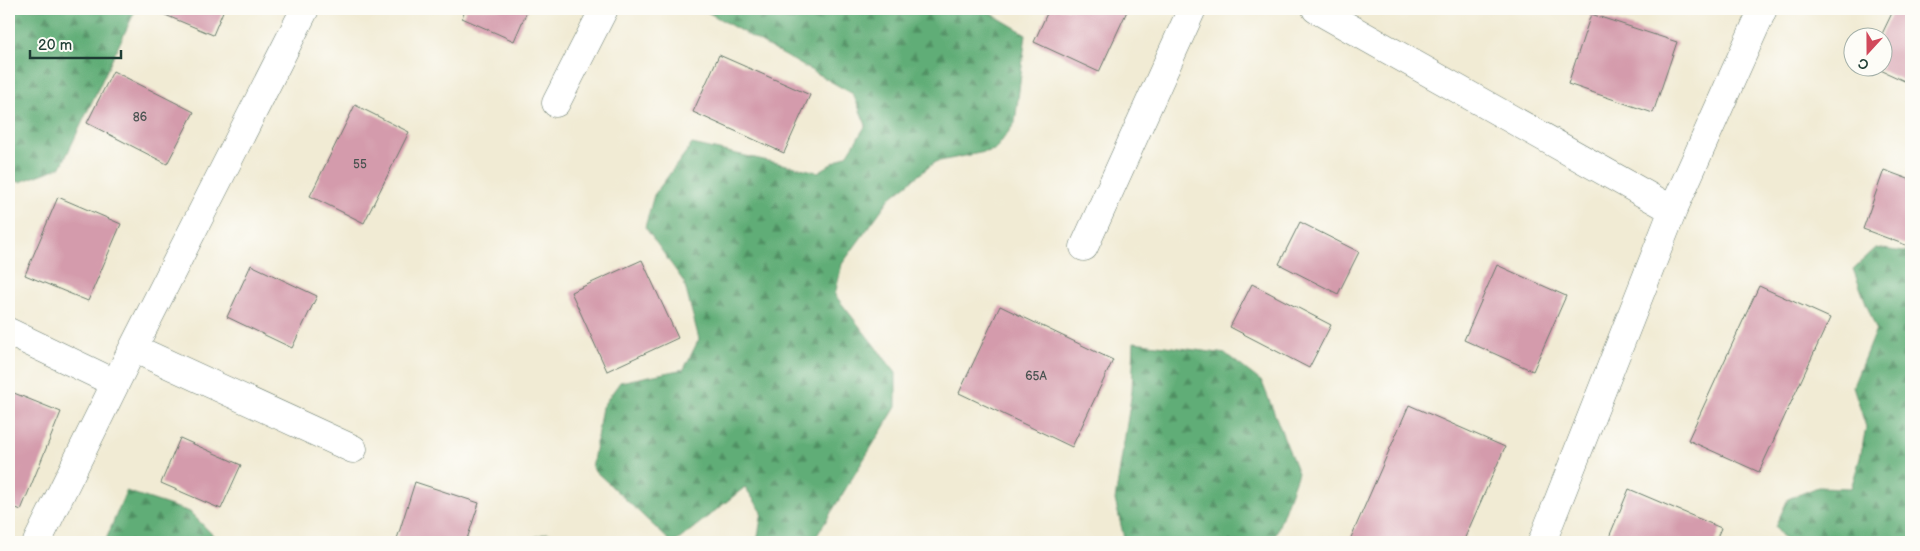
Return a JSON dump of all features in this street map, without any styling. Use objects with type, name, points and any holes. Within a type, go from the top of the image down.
[{"type":"street","points":[[37,542],[304,9]]},
{"type":"street","points":[[556,104],[604,9]]},
{"type":"street","points":[[1084,247],[1192,9]]},
{"type":"street","points":[[1316,9],[1673,210]]},
{"type":"street","points":[[1542,542],[1673,210],[1763,9]]},
{"type":"street","points":[[9,332],[115,383]]},
{"type":"street","points":[[133,348],[353,449]]},
{"type":"green space","points":[[9,9],[136,9],[61,167],[20,182],[9,180]]},
{"type":"green space","points":[[702,9],[983,9],[1026,34],[1015,123],[995,150],[935,162],[890,198],[842,264],[835,295],[896,373],[896,407],[813,542],[757,542],[762,512],[745,487],[676,542],[671,542],[592,468],[602,407],[620,382],[684,369],[699,339],[684,282],[645,227],[654,195],[692,144],[818,172],[848,154],[866,125],[853,94]]},
{"type":"green space","points":[[1876,248],[1911,253],[1911,542],[1787,542],[1775,527],[1788,499],[1818,487],[1851,488],[1860,458],[1866,427],[1853,386],[1876,329],[1853,269]]},
{"type":"green space","points":[[1134,342],[1226,354],[1262,382],[1298,473],[1273,542],[1125,542],[1115,500],[1132,391]]},
{"type":"green space","points":[[126,491],[190,512],[220,542],[105,542]]},
{"type":"green space","points":[[547,533],[576,542],[520,542]]},
{"type":"building","points":[[151,9],[224,9],[213,35]]},
{"type":"building","points":[[466,9],[528,9],[514,41],[462,18]]},
{"type":"building","points":[[1049,9],[1128,9],[1099,72],[1034,42]]},
{"type":"building","points":[[1894,9],[1911,9],[1911,84],[1892,75],[1892,28],[1885,28]]},
{"type":"building","points":[[1591,14],[1677,42],[1653,113],[1568,84]]},
{"type":"building","points":[[719,55],[810,95],[784,153],[693,112]]},
{"type":"building","points":[[113,71],[194,112],[167,164],[87,123]]},
{"type":"building","points":[[355,105],[409,132],[364,223],[310,196]]},
{"type":"building","points":[[1884,170],[1911,180],[1911,247],[1863,229]]},
{"type":"building","points":[[58,197],[121,224],[88,301],[25,275]]},
{"type":"building","points":[[1300,222],[1359,252],[1338,294],[1279,264]]},
{"type":"building","points":[[642,260],[678,338],[607,371],[571,292]]},
{"type":"building","points":[[251,265],[317,296],[292,348],[227,317]]},
{"type":"building","points":[[1497,265],[1566,296],[1533,371],[1464,340]]},
{"type":"building","points":[[1252,284],[1331,325],[1309,368],[1230,327]]},
{"type":"building","points":[[1759,286],[1830,318],[1759,472],[1688,440]]},
{"type":"building","points":[[1000,306],[1113,360],[1072,447],[959,393]]},
{"type":"building","points":[[9,391],[61,412],[21,510],[9,505]]},
{"type":"building","points":[[1409,405],[1505,447],[1463,542],[1349,542]]},
{"type":"building","points":[[180,438],[241,465],[221,509],[161,483]]},
{"type":"building","points":[[415,482],[479,503],[466,542],[396,542]]},
{"type":"building","points":[[1629,489],[1721,528],[1715,542],[1607,542]]}]
